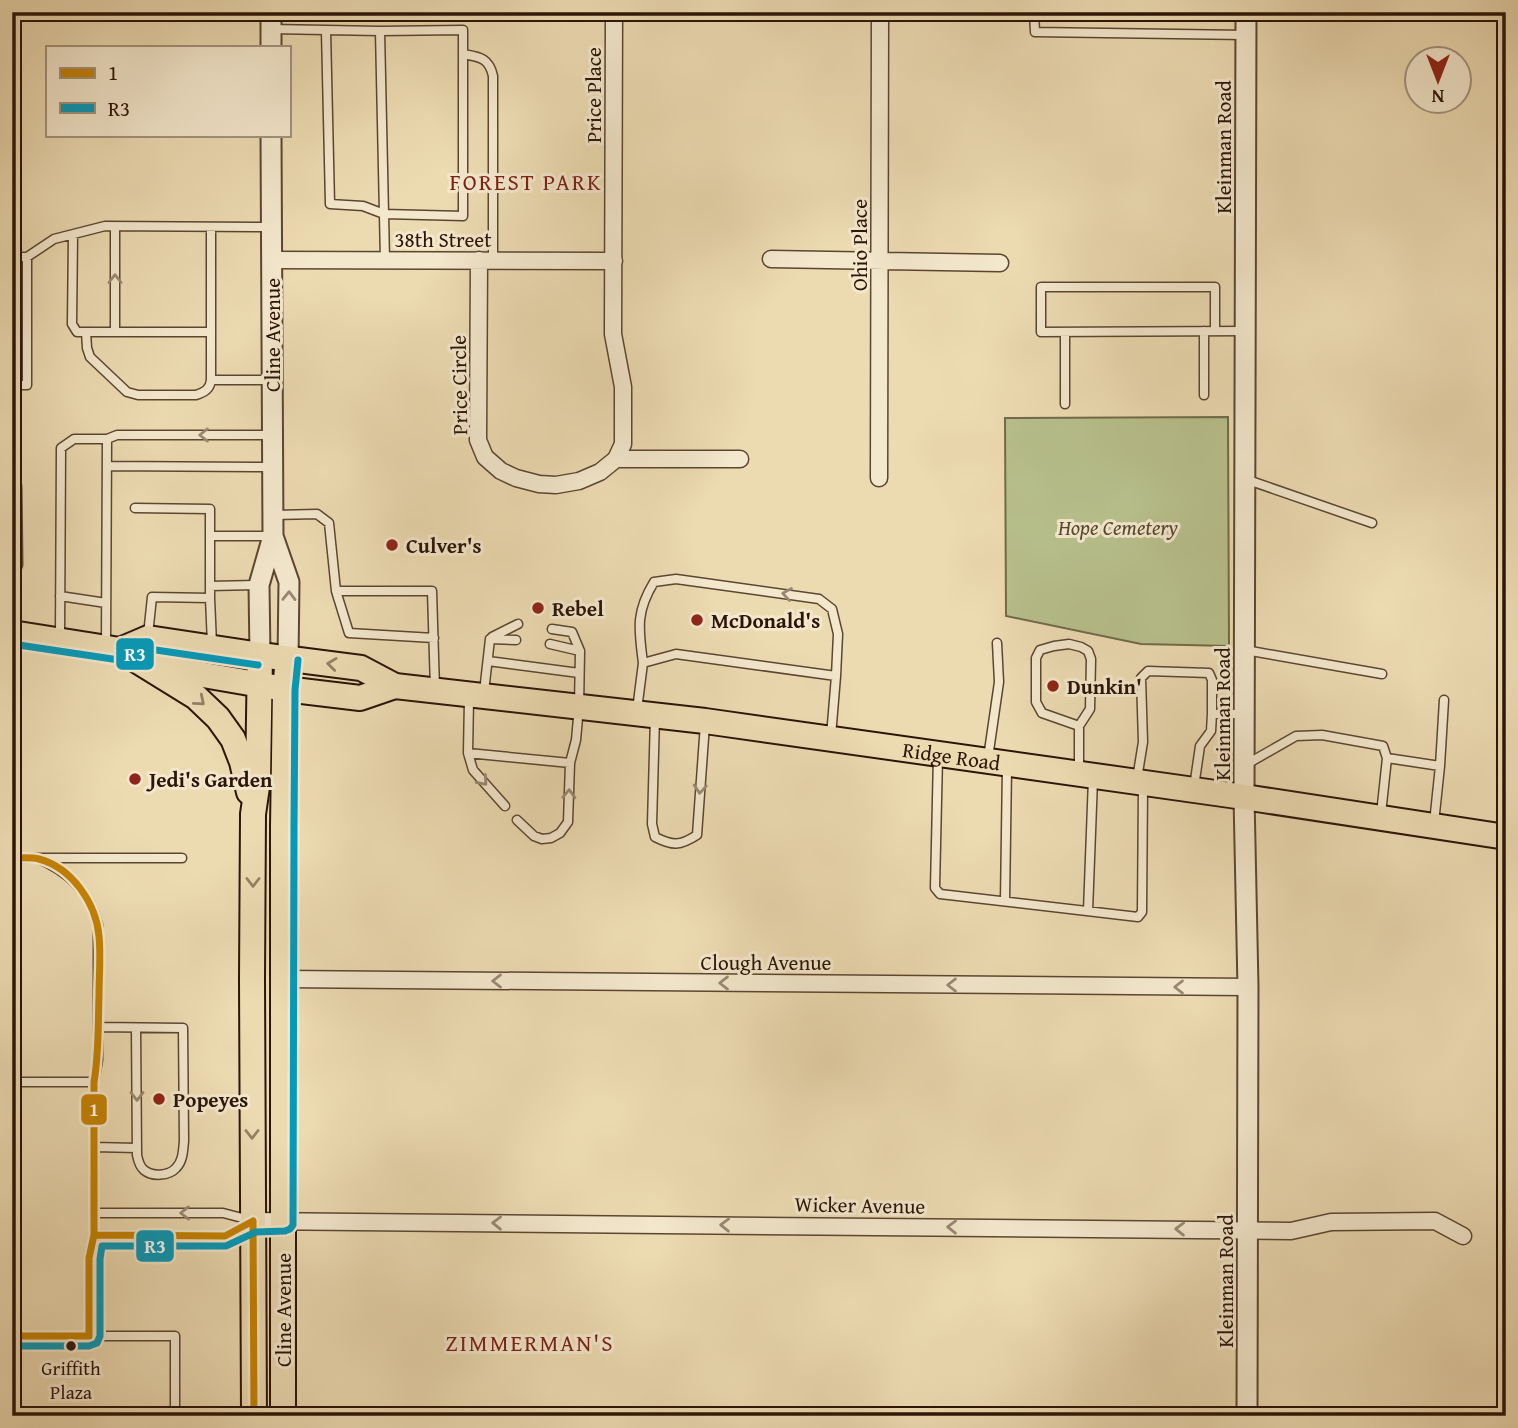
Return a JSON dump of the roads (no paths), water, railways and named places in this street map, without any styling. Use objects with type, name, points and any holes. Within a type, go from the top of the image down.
[{"type":"main road","points":[[12,633],[113,649],[196,697],[218,718],[233,739],[242,762],[253,814]]},
{"type":"main road","name":"Ridge Road","points":[[148,638],[361,668],[395,687],[705,721],[1506,837]]},
{"type":"main road","points":[[113,649],[148,638]]},
{"type":"main road","name":"Cline Avenue","points":[[254,1416],[253,814],[258,780],[260,655]]},
{"type":"main road","name":"Cline Avenue","points":[[283,1416],[282,827],[288,659]]},
{"type":"main road","name":"Ridge Road","points":[[142,664],[259,685],[360,698],[395,687]]},
{"type":"street","name":"Price Place","points":[[614,12],[614,261]]},
{"type":"street","name":"Ohio Place","points":[[879,478],[880,12]]},
{"type":"street","name":"Kleinman Road","points":[[1247,12],[1244,714],[1248,987],[1247,1416]]},
{"type":"street","name":"Cline Avenue","points":[[260,655],[259,585],[273,536],[271,136]]},
{"type":"street","points":[[771,259],[1000,262]]},
{"type":"street","name":"38th Street","points":[[271,260],[614,261]]},
{"type":"street","name":"Price Circle","points":[[486,260],[478,440],[485,457],[501,471],[516,478],[556,485],[579,481],[600,472],[616,459]]},
{"type":"street","points":[[614,261],[613,334],[624,387],[623,444],[616,459],[740,459]]},
{"type":"street","name":"Cline Avenue","points":[[273,536],[289,582],[288,659]]},
{"type":"street","name":"Clough Avenue","points":[[284,979],[1248,987]]},
{"type":"street","name":"Wicker Avenue","points":[[253,1221],[1292,1231],[1331,1222],[1435,1221],[1463,1236]]},
{"type":"lane","points":[[1034,12],[1035,32],[1247,34]]},
{"type":"lane","points":[[271,30],[463,30],[463,216],[384,214],[363,206],[330,204],[326,31]]},
{"type":"lane","points":[[380,31],[385,260]]},
{"type":"lane","points":[[463,54],[486,61],[493,76],[486,260]]},
{"type":"lane","points":[[12,257],[27,257],[54,239],[105,226],[271,227]]},
{"type":"lane","points":[[115,227],[115,332]]},
{"type":"lane","points":[[86,332],[90,357],[127,392],[138,395],[196,395],[205,392],[210,387],[211,380],[211,227]]},
{"type":"lane","points":[[72,235],[72,324],[77,332],[211,332]]},
{"type":"lane","points":[[12,385],[27,385],[27,257]]},
{"type":"lane","points":[[1214,331],[1214,287],[1041,287],[1041,332],[1245,331]]},
{"type":"lane","points":[[1204,331],[1204,395]]},
{"type":"lane","points":[[1065,332],[1065,404]]},
{"type":"lane","points":[[211,380],[272,380]]},
{"type":"lane","points":[[60,640],[61,448],[74,439],[107,439],[117,435],[272,435]]},
{"type":"lane","points":[[107,439],[106,603],[113,649]]},
{"type":"lane","points":[[107,466],[272,467]]},
{"type":"lane","points":[[1245,479],[1372,523]]},
{"type":"lane","points":[[12,576],[18,565],[15,486]]},
{"type":"lane","points":[[135,508],[211,509],[212,648]]},
{"type":"lane","points":[[273,515],[317,513],[329,523],[336,591],[349,633],[433,638]]},
{"type":"lane","points":[[210,536],[273,536]]},
{"type":"lane","points":[[705,721],[697,835],[683,844],[668,844],[655,837],[652,824],[639,628],[643,599],[654,582],[676,579],[819,599],[832,610],[838,634],[831,739]]},
{"type":"lane","points":[[210,586],[259,585]]},
{"type":"lane","points":[[336,591],[432,591],[435,692]]},
{"type":"lane","points":[[60,596],[106,603]]},
{"type":"lane","points":[[148,638],[152,597],[211,598]]},
{"type":"lane","points":[[489,639],[518,624]]},
{"type":"lane","points":[[517,820],[534,836],[542,839],[560,833],[568,822],[570,763],[576,740],[579,707],[580,651],[572,632],[552,629]]},
{"type":"lane","points":[[489,639],[516,640]]},
{"type":"lane","points":[[489,639],[488,660],[476,696],[468,753],[473,770],[505,806]]},
{"type":"lane","points":[[997,643],[997,762],[1005,901]]},
{"type":"lane","points":[[550,644],[580,651]]},
{"type":"lane","points":[[1079,726],[1042,713],[1036,702],[1036,658],[1041,650],[1069,644],[1088,651],[1091,659],[1090,709],[1079,726],[1086,775],[1088,911]]},
{"type":"lane","points":[[1245,650],[1382,674]]},
{"type":"lane","points":[[643,663],[676,654],[836,676]]},
{"type":"lane","points":[[488,660],[579,673]]},
{"type":"lane","points":[[939,754],[936,888],[940,894],[1138,917],[1142,912],[1141,678],[1148,671],[1209,673],[1212,680],[1211,731],[1200,746],[1194,790]]},
{"type":"lane","points":[[1433,826],[1444,699]]},
{"type":"lane","points":[[1212,714],[1244,714]]},
{"type":"lane","points":[[1244,765],[1296,736],[1322,734],[1383,746],[1387,758],[1380,818]]},
{"type":"lane","points":[[468,753],[570,763]]},
{"type":"lane","points":[[1387,758],[1440,766]]},
{"type":"lane","points":[[12,858],[182,858]]},
{"type":"lane","points":[[37,858],[62,870],[83,892],[95,914],[99,936],[98,1060],[94,1082],[94,1235],[89,1258],[89,1336]]},
{"type":"lane","points":[[98,1027],[136,1027],[183,1027],[184,1141],[181,1160],[171,1172],[152,1174],[144,1170],[139,1162],[136,1027]]},
{"type":"lane","points":[[12,1082],[94,1082]]},
{"type":"lane","points":[[94,1147],[137,1148]]},
{"type":"lane","points":[[94,1213],[223,1213],[253,1221]]},
{"type":"lane","points":[[94,1235],[225,1236],[253,1221]]},
{"type":"lane","points":[[12,1336],[175,1336],[175,1416]]},
{"type":"place","name":"Culver's","points":[[392,545]]},
{"type":"place","name":"Rebel","points":[[538,608]]},
{"type":"place","name":"McDonald's","points":[[697,620]]},
{"type":"place","name":"Dunkin'","points":[[1053,686]]},
{"type":"place","name":"Jedi's Garden","points":[[135,779]]},
{"type":"place","name":"Popeyes","points":[[159,1099]]},
{"type":"place","name":"Griffith Plaza","points":[[71,1346]]},
{"type":"district","name":"FOREST PARK","points":[[526,181]]},
{"type":"district","name":"ZIMMERMAN'S","points":[[530,1342]]},
{"type":"park label","name":"Hope Cemetery","points":[[1118,527]]}]
